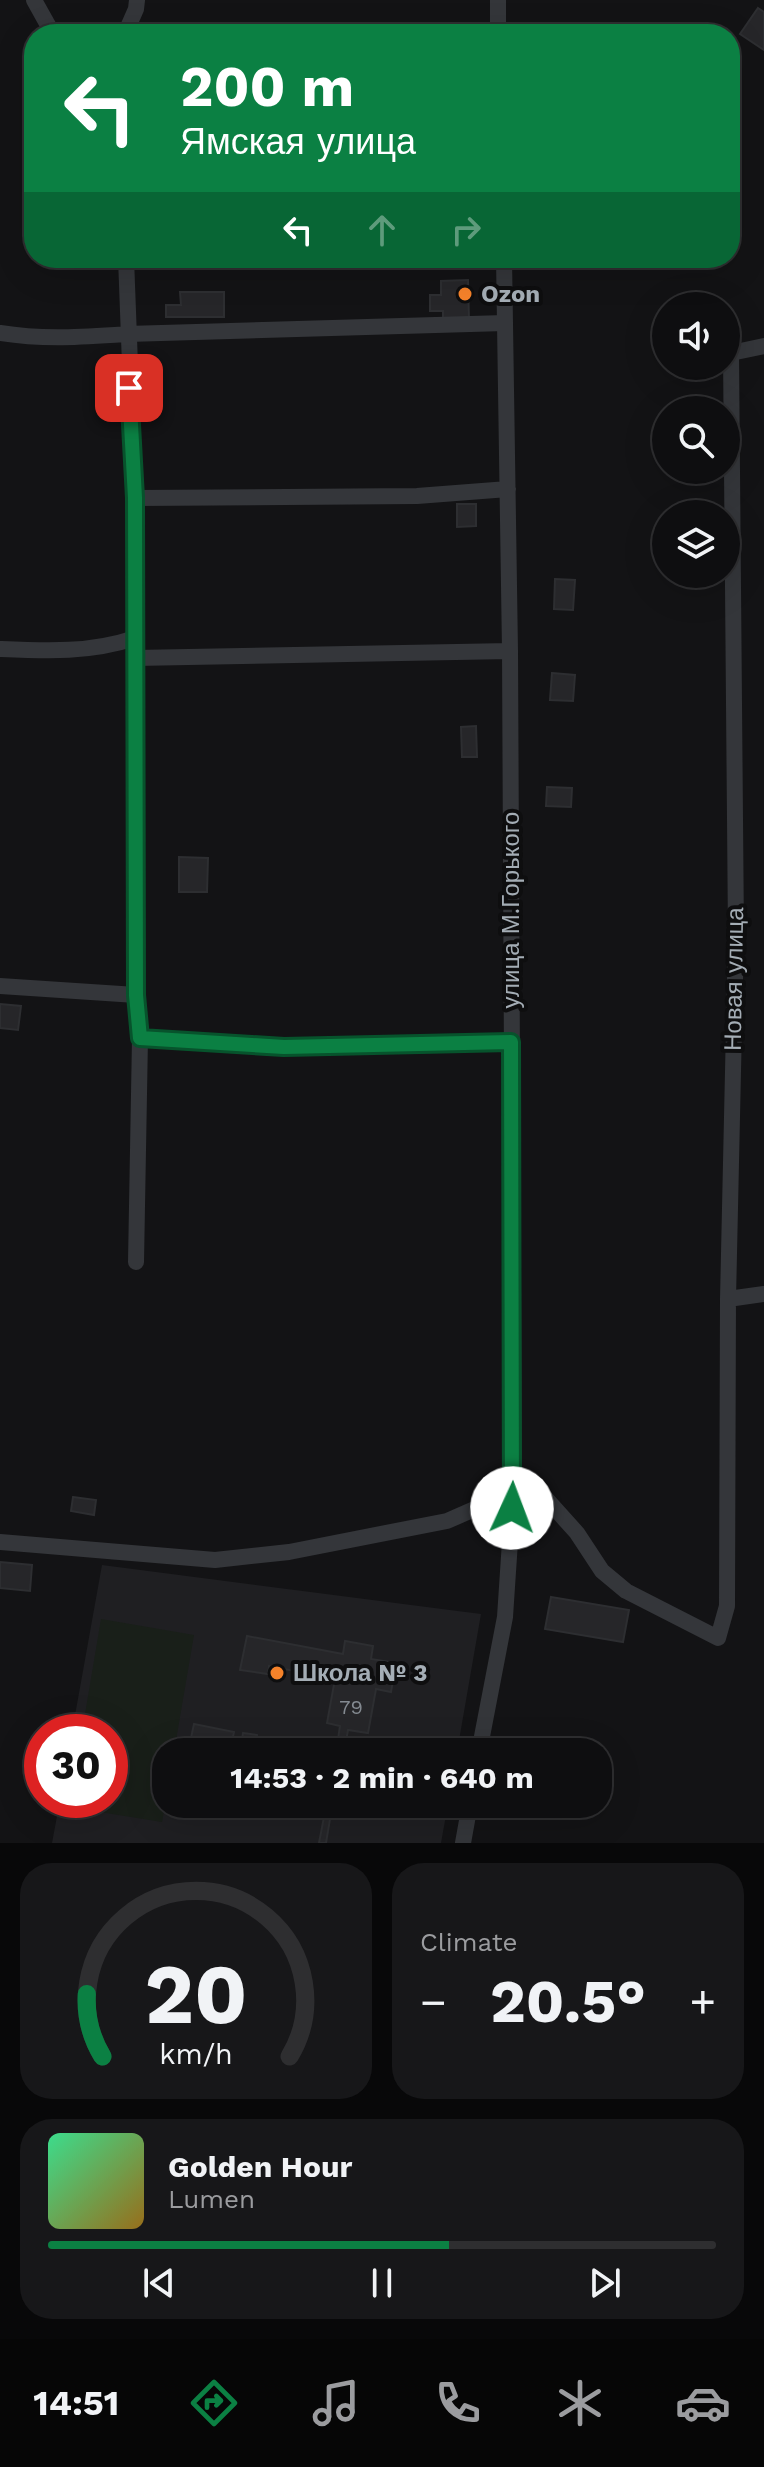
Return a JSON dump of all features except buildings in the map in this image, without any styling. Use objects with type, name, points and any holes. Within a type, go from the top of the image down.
[{"type":"street","points":[[34,0],[50,24]]},
{"type":"street","points":[[129,24],[137,0]]},
{"type":"street","points":[[498,0],[498,24]]},
{"type":"street","points":[[126,268],[135,498],[136,995],[140,1038],[136,1262]]},
{"type":"street","name":"улица М.Горького","points":[[482,1738],[505,1617],[514,1481],[510,651],[504,268]]},
{"type":"street","points":[[0,333],[71,339],[127,334],[505,323]]},
{"type":"street","name":"Новая улица","points":[[514,1481],[542,1494],[577,1533],[602,1571],[626,1591],[718,1638],[727,1606],[728,1299],[736,935],[731,353],[764,346]]},
{"type":"street","points":[[135,498],[417,496],[508,489]]},
{"type":"street","points":[[0,649],[78,651],[135,638]]},
{"type":"street","points":[[135,658],[510,651]]},
{"type":"street","points":[[0,986],[136,995]]},
{"type":"street","points":[[140,1038],[284,1047],[511,1042]]},
{"type":"street","points":[[728,1299],[764,1294]]},
{"type":"street","points":[[0,1542],[215,1560],[289,1552],[447,1521],[488,1503],[514,1481]]},
{"type":"street","points":[[463,1843],[467,1818]]},
{"type":"shaded area","name":"Школа № 3","points":[[102,1565],[481,1614],[459,1738],[152,1738],[152,1818],[445,1818],[441,1843],[52,1843],[57,1818],[128,1818],[128,1714],[75,1714]]},
{"type":"shaded area","points":[[101,1619],[194,1635],[176,1738],[152,1738],[152,1818],[163,1818],[162,1822],[128,1817],[128,1714],[85,1714]]},
{"type":"place","name":"Ozon","points":[[465,294]]},
{"type":"place","name":"Школа № 3","points":[[277,1673]]},
{"type":"route","points":[[129,388],[135,498],[136,995],[140,1038],[284,1047],[511,1042],[512,1508]]}]
